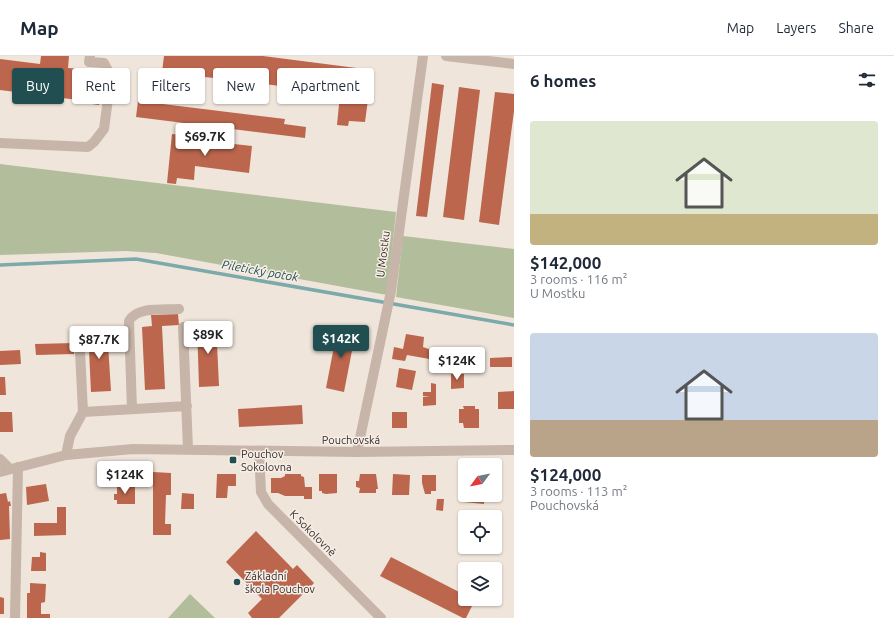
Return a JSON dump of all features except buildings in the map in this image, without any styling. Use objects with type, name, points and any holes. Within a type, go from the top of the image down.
[{"type":"street","points":[[0,143],[88,147],[94,142],[104,129],[111,76],[104,63],[89,62],[90,56]]},
{"type":"street","name":"U Mostku","points":[[357,452],[390,291],[422,56]]},
{"type":"street","points":[[446,56],[514,64]]},
{"type":"street","points":[[132,409],[129,321],[136,313],[143,311],[179,309]]},
{"type":"street","points":[[184,327],[188,449]]},
{"type":"street","points":[[66,455],[70,436],[83,412],[80,331]]},
{"type":"street","points":[[83,412],[187,406]]},
{"type":"street","name":"Pouchovská","points":[[9,469],[66,455],[133,449],[357,452],[514,450]]},
{"type":"street","name":"K Sokolovně","points":[[259,451],[261,492],[268,504],[381,618]]},
{"type":"street","points":[[0,459],[9,469],[15,618]]},
{"type":"green space","points":[[0,164],[396,212],[387,295],[156,253],[126,251],[0,255]]},
{"type":"green space","points":[[403,236],[514,249],[514,318],[396,297]]},
{"type":"green space","points":[[190,594],[215,618],[168,618]]},
{"type":"waterway","name":"Piletický potok","points":[[0,265],[136,259],[514,325]]},
{"type":"place","name":"Pouchov Sokolovna","points":[[233,460]]},
{"type":"place","name":"Základní škola Pouchov","points":[[237,582]]}]
